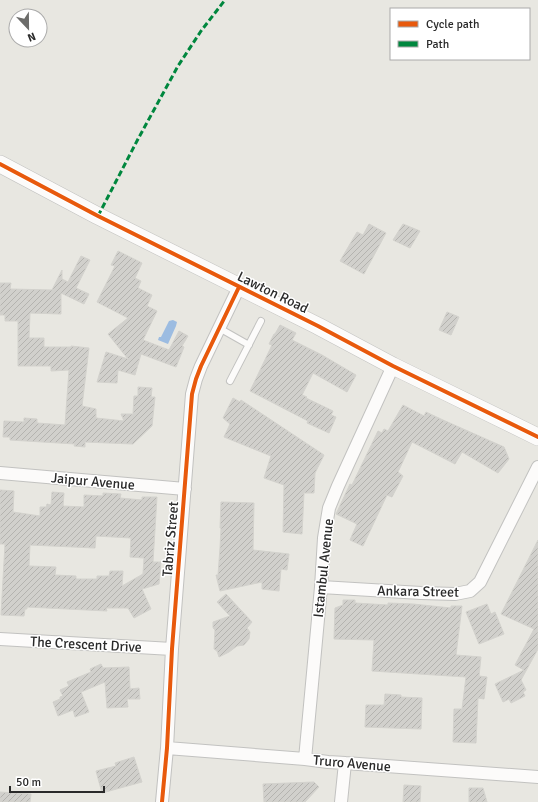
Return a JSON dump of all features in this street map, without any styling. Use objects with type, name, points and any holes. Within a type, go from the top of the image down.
[{"type":"street","name":"Lawton Road","points":[[0,164],[98,216],[318,326],[392,366],[538,437]]},
{"type":"street","name":"Tabriz Street","points":[[162,802],[167,748],[172,649],[192,394],[201,366],[239,287]]},
{"type":"street","name":"Istambul Avenue","points":[[305,759],[321,587],[324,538],[329,508],[392,366]]},
{"type":"street","name":"Ankara Street","points":[[321,587],[455,594],[470,591],[480,582],[538,467]]},
{"type":"street","name":"Jaipur Avenue","points":[[0,473],[185,489]]},
{"type":"street","name":"The Crescent Drive","points":[[0,639],[172,649]]},
{"type":"street","name":"Truro Avenue","points":[[167,748],[328,762],[538,777]]},
{"type":"street","points":[[341,802],[345,763]]},
{"type":"lane","points":[[230,381],[261,321]]},
{"type":"lane","points":[[219,328],[249,345]]},
{"type":"water","points":[[173,320],[177,322],[168,344],[158,340],[169,321]]},
{"type":"building","points":[[369,224],[386,233],[364,274],[340,261],[357,232],[363,235]]},
{"type":"building","points":[[403,224],[420,231],[410,248],[393,240]]},
{"type":"building","points":[[118,251],[142,263],[135,278],[141,281],[138,288],[152,295],[147,306],[157,311],[143,340],[169,350],[179,331],[188,336],[182,346],[184,347],[176,367],[141,354],[135,375],[118,370],[117,383],[97,382],[106,352],[128,359],[108,334],[128,318],[97,302],[115,266],[111,265]]},
{"type":"building","points":[[81,256],[90,260],[76,288],[89,294],[84,304],[61,293],[61,314],[30,313],[29,338],[44,338],[44,347],[71,346],[89,348],[82,406],[96,409],[96,418],[124,421],[121,414],[133,414],[134,396],[138,396],[138,387],[152,388],[151,397],[155,397],[152,426],[133,444],[85,442],[85,447],[74,446],[75,444],[10,440],[10,437],[3,437],[4,421],[24,422],[24,418],[37,419],[37,423],[65,425],[69,370],[51,371],[51,366],[18,366],[18,321],[5,321],[5,315],[0,315],[0,283],[11,283],[10,289],[52,290],[62,270],[62,279],[68,282]]},
{"type":"building","points":[[447,312],[459,317],[451,335],[439,330]]},
{"type":"building","points":[[280,325],[296,333],[292,340],[322,355],[356,375],[347,392],[313,373],[302,395],[333,411],[331,415],[336,417],[329,433],[307,423],[308,421],[250,391],[272,345],[269,344]]},
{"type":"building","points":[[233,398],[240,402],[241,400],[324,455],[315,473],[314,493],[304,493],[302,534],[283,532],[284,485],[264,478],[271,456],[224,437],[230,424],[223,418]]},
{"type":"building","points":[[403,405],[424,416],[426,412],[504,447],[509,459],[498,473],[462,452],[455,464],[412,442],[398,472],[403,476],[392,497],[387,495],[363,546],[350,540],[357,524],[336,514],[378,431],[382,433],[384,429],[388,431]]},
{"type":"building","points":[[0,490],[14,491],[13,512],[40,516],[40,507],[46,507],[47,504],[51,505],[52,492],[64,493],[63,506],[84,507],[84,495],[103,496],[103,493],[121,494],[120,498],[142,500],[142,497],[157,497],[153,562],[161,562],[159,584],[142,589],[151,609],[134,618],[128,608],[106,608],[107,611],[27,607],[27,609],[25,609],[24,616],[1,615],[5,544],[0,544]],"holes":[[[96,536],[131,538],[130,557],[144,558],[143,574],[122,586],[123,571],[110,571],[109,576],[97,576],[97,579],[76,579],[76,576],[55,575],[56,567],[29,566],[30,545],[95,548]]]},
{"type":"building","points":[[221,502],[254,503],[253,550],[289,554],[287,570],[281,569],[279,591],[262,589],[262,582],[220,591],[216,575],[218,575],[220,548]]},
{"type":"building","points":[[538,540],[538,649],[521,680],[526,690],[523,692],[525,696],[511,703],[509,699],[503,702],[495,684],[524,670],[515,665],[534,629],[501,614]]},
{"type":"building","points":[[226,594],[252,622],[247,628],[250,632],[249,639],[244,645],[237,646],[219,657],[217,651],[214,649],[215,630],[213,628],[213,622],[230,616],[217,602]]},
{"type":"building","points":[[343,600],[355,600],[355,603],[388,605],[388,603],[413,604],[451,608],[451,606],[462,606],[456,655],[481,657],[479,676],[487,677],[484,699],[478,698],[476,743],[453,742],[454,709],[462,709],[466,677],[372,671],[374,640],[334,639],[335,608],[343,605]]},
{"type":"building","points":[[487,604],[491,614],[495,612],[504,634],[479,644],[466,612]]},
{"type":"building","points":[[101,664],[103,668],[129,667],[130,689],[139,688],[140,699],[127,699],[128,707],[107,708],[105,682],[81,692],[89,712],[75,717],[73,710],[58,716],[53,702],[63,696],[60,690],[69,686],[67,682],[91,672],[90,669]]},
{"type":"building","points":[[385,694],[401,695],[401,697],[422,698],[421,729],[365,727],[366,705],[384,705]]},
{"type":"building","points":[[134,757],[142,782],[102,793],[96,771],[116,766],[115,763]]},
{"type":"building","points":[[314,782],[319,787],[305,802],[264,802],[263,784]]},
{"type":"building","points":[[404,785],[421,786],[420,802],[403,802]]},
{"type":"building","points":[[469,788],[483,788],[487,802],[469,802]]},
{"type":"building","points":[[0,792],[31,794],[30,802],[0,802]]},
{"type":"marked path","points":[[98,216],[178,66],[201,31],[225,0]]},
{"type":"cycle path","points":[[0,164],[98,216],[318,326],[393,366],[538,437]]},
{"type":"cycle path","points":[[162,802],[167,748],[172,649],[192,394],[201,366],[239,287]]}]
